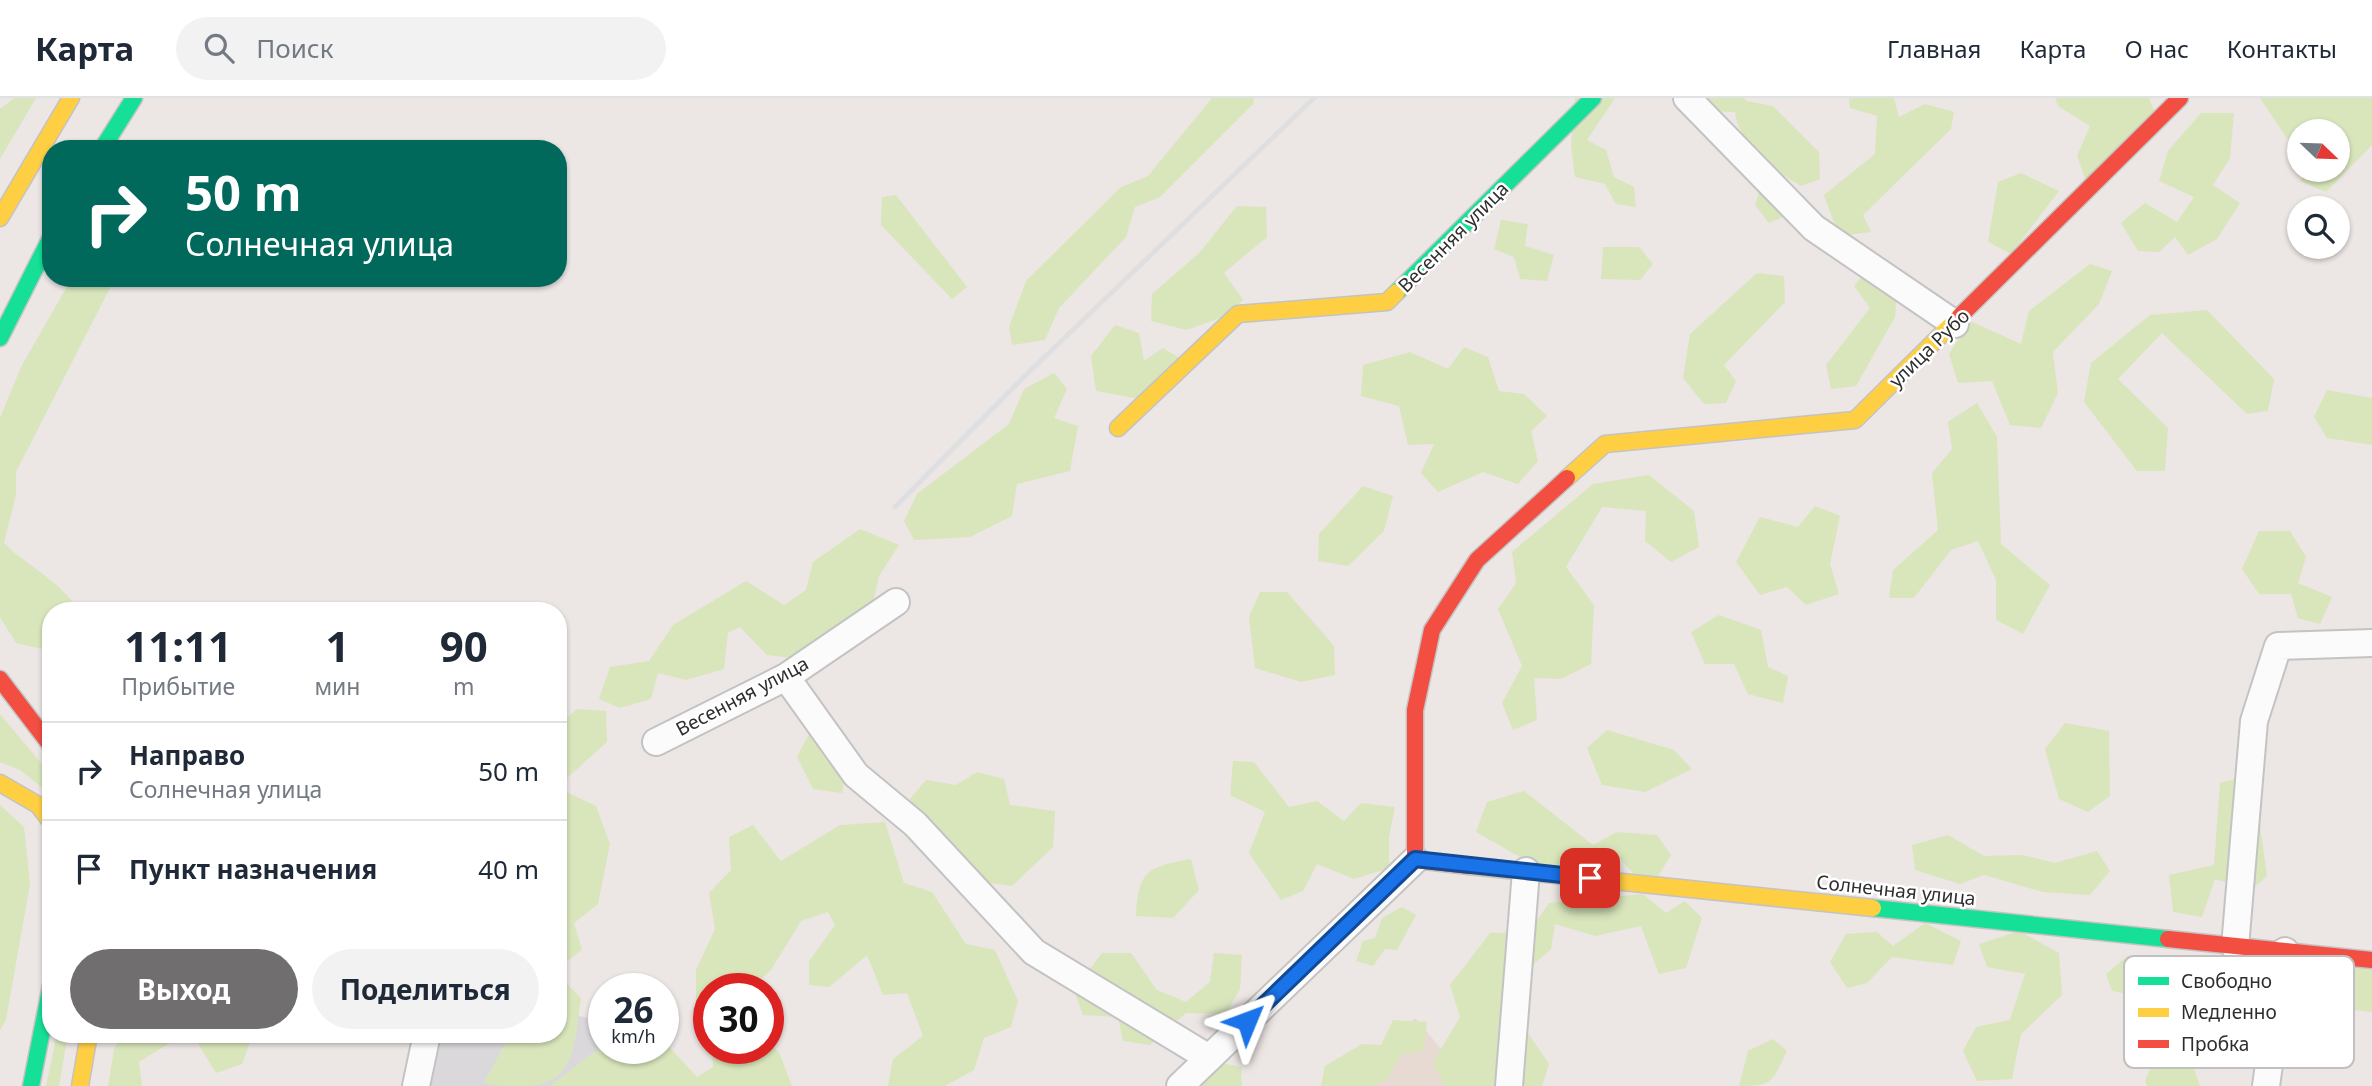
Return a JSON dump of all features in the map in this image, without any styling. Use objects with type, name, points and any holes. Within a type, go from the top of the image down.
[{"type":"street","points":[[46,140],[71,98]]},
{"type":"street","points":[[108,140],[134,98]]},
{"type":"street","name":"Весенняя улица","points":[[1118,428],[1238,314],[1387,302],[1593,98]]},
{"type":"street","points":[[1687,98],[1814,228],[1955,324]]},
{"type":"street","name":"улица Рубо","points":[[1415,859],[1415,710],[1432,630],[1477,560],[1605,444],[1855,420],[1955,324],[2180,98]]},
{"type":"street","points":[[0,218],[42,147]]},
{"type":"street","points":[[0,338],[42,255]]},
{"type":"street","name":"Весенняя улица","points":[[656,742],[786,677],[896,602]]},
{"type":"street","points":[[2235,947],[2254,721],[2278,646],[2372,643]]},
{"type":"street","points":[[786,677],[856,775],[915,824],[1034,952],[1209,1058]]},
{"type":"street","points":[[0,679],[42,734]]},
{"type":"street","points":[[0,783],[38,805],[42,810]]},
{"type":"street","points":[[1180,1086],[1415,859]]},
{"type":"street","name":"Солнечная улица","points":[[1415,859],[2333,956]]},
{"type":"street","points":[[1509,1086],[1526,872]]},
{"type":"street","points":[[2284,956],[2285,951]]},
{"type":"street","name":"Солнечная улица","points":[[2354,958],[2372,960]]},
{"type":"street","points":[[32,1086],[42,1033]]},
{"type":"street","points":[[80,1086],[87,1043]]},
{"type":"street","points":[[416,1086],[425,1043]]},
{"type":"street","points":[[2266,1086],[2269,1068]]},
{"type":"shaded area","points":[[567,1014],[588,1018],[588,1064],[608,1064],[613,1086],[424,1086],[432,1043],[567,1043]]},
{"type":"shaded area","points":[[1415,1018],[1472,1086],[1345,1086]]},
{"type":"green space","points":[[14,98],[36,98],[0,159],[0,109]]},
{"type":"green space","points":[[1212,98],[1254,98],[1253,104],[1160,197],[1135,207],[1126,237],[1059,308],[1045,340],[1012,345],[1009,327],[1026,281],[1121,187],[1148,176]]},
{"type":"green space","points":[[1575,98],[1615,98],[1587,140],[1606,150],[1614,177],[1634,187],[1636,207],[1616,204],[1605,184],[1575,177],[1571,144]]},
{"type":"green space","points":[[1690,98],[1744,98],[1773,106],[1819,152],[1820,179],[1801,186],[1759,155],[1743,136],[1735,112],[1704,111]]},
{"type":"green space","points":[[1849,98],[1894,98],[1899,117],[1925,104],[1954,112],[1951,129],[1863,215],[1871,232],[1839,236],[1824,195],[1875,154],[1877,116],[1850,108]]},
{"type":"green space","points":[[2055,98],[2149,98],[2157,118],[2086,181],[2077,156],[2090,126],[2058,106]]},
{"type":"green space","points":[[2260,98],[2372,98],[2372,145],[2350,167],[2350,119],[2287,119],[2287,138]]},
{"type":"green space","points":[[2201,113],[2234,113],[2230,158],[2213,185],[2240,203],[2217,239],[2188,255],[2175,237],[2159,252],[2138,251],[2121,223],[2145,203],[2177,222],[2194,197],[2159,181],[2168,151]]},
{"type":"green space","points":[[2021,173],[2059,191],[2011,254],[1988,242],[1998,182]]},
{"type":"green space","points":[[2302,182],[2336,182],[2326,192]]},
{"type":"green space","points":[[1761,185],[1792,213],[1769,223],[1755,205]]},
{"type":"green space","points":[[896,195],[967,287],[952,299],[881,225],[882,197]]},
{"type":"green space","points":[[1237,206],[1266,207],[1267,237],[1224,273],[1243,300],[1223,317],[1186,330],[1151,321],[1152,294],[1200,252]]},
{"type":"green space","points":[[1501,220],[1528,224],[1525,246],[1554,255],[1547,281],[1520,279],[1514,257],[1494,249]]},
{"type":"green space","points":[[1603,247],[1639,247],[1653,264],[1640,280],[1601,279]]},
{"type":"green space","points":[[2090,264],[2112,271],[2099,304],[2053,352],[2058,393],[2041,428],[2010,425],[1992,381],[1958,383],[1949,354],[1970,321],[2021,344],[2029,311]]},
{"type":"green space","points":[[1757,273],[1784,276],[1785,302],[1724,365],[1736,381],[1726,403],[1704,404],[1683,378],[1690,334]]},
{"type":"green space","points":[[1863,274],[1898,275],[1895,317],[1856,386],[1831,389],[1826,365],[1870,308],[1854,286]]},
{"type":"green space","points":[[67,287],[110,287],[16,472],[16,495],[4,543],[54,583],[73,602],[42,602],[42,649],[16,643],[0,617],[0,418],[21,367]]},
{"type":"green space","points":[[2207,310],[2274,379],[2268,411],[2247,414],[2162,333],[2118,379],[2168,428],[2165,471],[2137,471],[2084,402],[2091,363],[2150,315]]},
{"type":"green space","points":[[1115,325],[1139,333],[1144,361],[1163,348],[1183,360],[1140,399],[1096,391],[1091,356]]},
{"type":"green space","points":[[1464,347],[1488,357],[1499,391],[1524,394],[1547,416],[1531,431],[1538,461],[1518,484],[1483,472],[1438,492],[1421,473],[1434,444],[1408,445],[1399,406],[1361,396],[1363,365],[1410,352],[1448,369]]},
{"type":"green space","points":[[1054,373],[1067,389],[1054,418],[1078,426],[1070,471],[1017,484],[1012,516],[970,537],[914,540],[904,521],[917,494],[1009,424],[1024,389]]},
{"type":"green space","points":[[2327,390],[2372,398],[2372,445],[2327,438],[2314,417]]},
{"type":"green space","points":[[1977,403],[1997,437],[2001,544],[2050,585],[2023,634],[1996,620],[1996,580],[1978,541],[1951,550],[1914,598],[1889,598],[1893,570],[1938,530],[1932,473],[1952,449],[1948,422]]},
{"type":"green space","points":[[1649,475],[1694,511],[1699,547],[1671,562],[1645,541],[1646,511],[1602,507],[1566,567],[1594,605],[1591,664],[1561,679],[1534,678],[1537,720],[1513,730],[1502,703],[1522,666],[1498,609],[1516,583],[1512,552],[1593,484]]},
{"type":"green space","points":[[1363,486],[1393,496],[1384,531],[1348,566],[1318,561],[1319,534]]},
{"type":"green space","points":[[1815,506],[1840,516],[1830,564],[1839,594],[1806,605],[1787,587],[1760,595],[1736,562],[1760,517],[1798,527]]},
{"type":"green space","points":[[860,529],[899,545],[879,576],[871,613],[817,661],[767,655],[740,627],[728,633],[724,669],[686,680],[658,673],[651,699],[620,708],[599,699],[610,667],[649,661],[673,625],[746,581],[784,605],[806,590],[813,562]]},
{"type":"green space","points":[[2259,531],[2290,531],[2306,557],[2298,583],[2332,597],[2320,624],[2298,618],[2291,594],[2259,594],[2242,569]]},
{"type":"green space","points":[[1260,592],[1287,592],[1334,646],[1335,675],[1301,682],[1255,668],[1249,617]]},
{"type":"green space","points":[[1719,615],[1761,630],[1768,667],[1788,676],[1783,703],[1748,694],[1734,664],[1705,664],[1691,632]]},
{"type":"green space","points":[[577,709],[606,711],[607,742],[567,778],[567,718]]},
{"type":"green space","points":[[0,714],[42,764],[42,788],[20,770],[0,762]]},
{"type":"green space","points":[[2065,723],[2109,731],[2110,796],[2088,812],[2059,799],[2045,749]]},
{"type":"green space","points":[[1607,730],[1674,750],[1692,769],[1645,792],[1602,785],[1587,748]]},
{"type":"green space","points":[[809,734],[827,741],[846,770],[842,793],[813,789],[797,757]]},
{"type":"green space","points":[[1233,761],[1254,762],[1289,807],[1317,801],[1344,821],[1361,803],[1395,807],[1389,837],[1389,868],[1354,879],[1317,864],[1303,891],[1281,900],[1249,853],[1265,812],[1230,795]]},
{"type":"green space","points":[[977,772],[1004,779],[1010,805],[1055,811],[1053,847],[1012,886],[975,881],[959,861],[916,847],[903,807],[926,780],[956,785]]},
{"type":"green space","points":[[2253,774],[2267,876],[2251,890],[2215,879],[2202,917],[2173,912],[2169,875],[2214,865],[2220,783]]},
{"type":"green space","points":[[1524,791],[1593,845],[1617,832],[1657,835],[1671,855],[1658,876],[1634,874],[1618,857],[1587,874],[1539,868],[1476,832],[1487,802]]},
{"type":"green space","points":[[567,792],[596,806],[610,844],[598,904],[574,923],[582,950],[567,961]]},
{"type":"green space","points":[[0,805],[24,827],[30,884],[6,1020],[0,1030]]},
{"type":"green space","points":[[885,822],[904,883],[932,892],[966,944],[995,950],[1018,1001],[1011,1027],[984,1038],[974,1070],[945,1086],[888,1086],[893,1059],[923,1036],[907,993],[883,995],[867,955],[829,987],[809,985],[809,961],[835,925],[828,912],[801,921],[768,973],[696,973],[715,929],[709,893],[731,870],[729,837],[753,825],[781,861],[840,825]]},
{"type":"green space","points":[[1948,835],[1984,856],[2023,855],[2055,863],[2097,851],[2110,871],[2090,895],[2043,892],[1984,875],[1960,884],[1915,870],[1912,845]]},
{"type":"green space","points":[[1191,859],[1199,890],[1173,918],[1136,916],[1139,889],[1148,873],[1155,868]]},
{"type":"green space","points":[[1643,894],[1666,913],[1685,901],[1702,918],[1686,968],[1659,974],[1641,926],[1595,936],[1555,924],[1551,949],[1525,972],[1519,1020],[1549,1064],[1542,1086],[1444,1086],[1433,1062],[1460,1017],[1450,985],[1490,933],[1529,932],[1549,903]]},
{"type":"green space","points":[[1402,907],[1416,915],[1397,950],[1385,949],[1373,966],[1356,961],[1363,941],[1375,938],[1382,918]]},
{"type":"green space","points":[[1925,923],[1961,941],[1953,965],[1892,957],[1867,983],[1847,988],[1830,962],[1846,934],[1877,932],[1893,946]]},
{"type":"green space","points":[[2019,931],[2059,953],[2062,995],[2021,1034],[2012,1079],[1977,1081],[1963,1051],[1976,1027],[2010,1020],[2025,974],[1987,967],[1979,944]]},
{"type":"green space","points":[[1102,953],[1131,953],[1157,990],[1186,1002],[1210,982],[1214,953],[1242,955],[1240,989],[1226,1014],[1186,1013],[1150,1045],[1123,1041],[1118,1017],[1083,1015],[1074,990]]},
{"type":"green space","points":[[2124,959],[2124,993],[2112,991],[2106,974]]},
{"type":"green space","points":[[2354,967],[2372,970],[2372,1012],[2354,1010]]},
{"type":"green space","points":[[567,984],[581,998],[574,1045],[564,1069],[541,1084],[513,1086],[484,1083],[505,1043],[567,1043]]},
{"type":"green space","points":[[1393,1020],[1427,1022],[1424,1050],[1401,1055],[1387,1080],[1372,1086],[1321,1086],[1325,1066],[1362,1044],[1381,1045]]},
{"type":"green space","points":[[1773,1039],[1787,1051],[1775,1075],[1760,1085],[1739,1086],[1748,1051]]},
{"type":"green space","points":[[55,1043],[66,1043],[59,1086],[46,1086]]},
{"type":"green space","points":[[118,1043],[170,1043],[139,1062],[142,1086],[108,1086],[114,1049]]},
{"type":"green space","points":[[198,1043],[250,1043],[242,1064],[216,1073]]},
{"type":"green space","points":[[588,1057],[588,1064],[679,1064],[679,1057],[697,1077],[713,1067],[713,1064],[784,1064],[792,1086],[550,1086]]},
{"type":"green space","points":[[1217,1062],[1241,1067],[1242,1086],[1191,1086]]},
{"type":"green space","points":[[2151,1068],[2194,1068],[2200,1086],[2147,1086],[2145,1081]]},
{"type":"railway","points":[[895,507],[1028,373],[1314,98]]},
{"type":"traffic: fast","points":[[108,140],[134,98]]},
{"type":"traffic: fast","points":[[1397,292],[1593,98]]},
{"type":"traffic: fast","points":[[0,338],[42,255]]},
{"type":"traffic: fast","points":[[1873,908],[2168,939]]},
{"type":"traffic: fast","points":[[31,1086],[42,1030]]},
{"type":"traffic: slow","points":[[46,140],[71,98]]},
{"type":"traffic: slow","points":[[0,218],[42,147]]},
{"type":"traffic: slow","points":[[1118,428],[1238,314],[1387,302],[1397,292]]},
{"type":"traffic: slow","points":[[1567,478],[1605,444],[1855,420],[1960,316]]},
{"type":"traffic: slow","points":[[0,783],[38,805],[42,810]]},
{"type":"traffic: slow","points":[[1469,866],[1873,908]]},
{"type":"traffic: slow","points":[[80,1086],[87,1043]]},
{"type":"traffic: jam","points":[[1960,316],[2180,98]]},
{"type":"traffic: jam","points":[[1469,866],[1415,860],[1415,710],[1432,630],[1477,560],[1567,478]]},
{"type":"traffic: jam","points":[[0,679],[42,734]]},
{"type":"traffic: jam","points":[[2168,939],[2333,956]]},
{"type":"traffic: jam","points":[[2354,958],[2372,960]]},
{"type":"route","points":[[1247,1021],[1415,859],[1590,878]]}]
